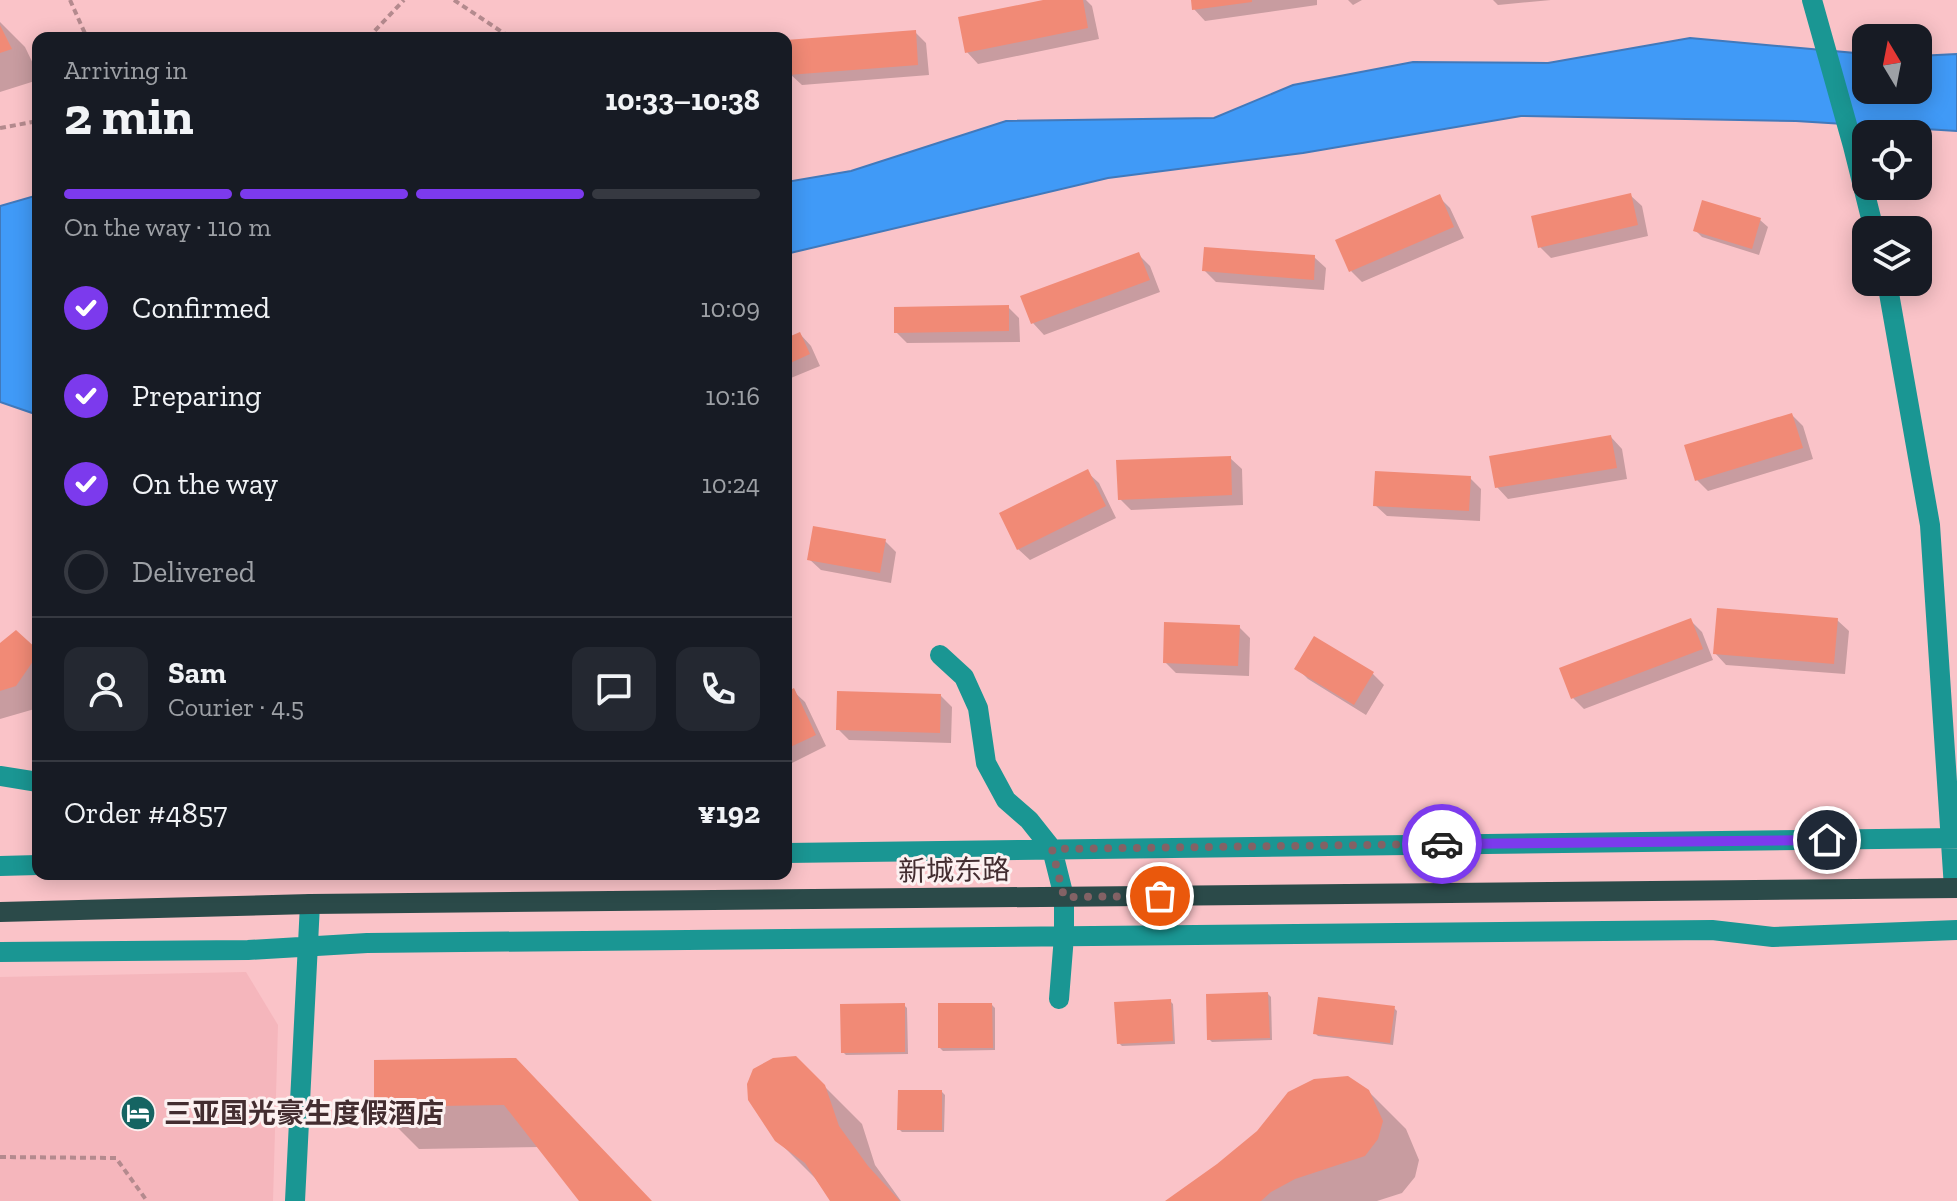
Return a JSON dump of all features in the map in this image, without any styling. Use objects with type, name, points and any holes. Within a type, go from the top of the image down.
[{"type":"main road","name":"新城东路","points":[[0,912],[310,904],[1956,888]]},
{"type":"street","points":[[1814,5],[1870,216]]},
{"type":"street","points":[[1889,296],[1930,525],[1956,888]]},
{"type":"street","points":[[940,655],[964,677],[978,708],[986,763],[999,788],[1006,800],[1029,820],[1052,849],[1064,897],[1059,999]]},
{"type":"street","points":[[0,776],[32,781]]},
{"type":"street","points":[[792,853],[1954,838]]},
{"type":"street","points":[[0,866],[32,865]]},
{"type":"street","points":[[295,1201],[310,904]]},
{"type":"street","points":[[0,952],[248,950],[367,943],[1712,930],[1773,937],[1957,930]]},
{"type":"path","points":[[70,0],[84,32]]},
{"type":"path","points":[[374,32],[404,0]]},
{"type":"path","points":[[454,0],[502,32]]},
{"type":"path","points":[[0,128],[32,122]]},
{"type":"path","points":[[0,1157],[116,1158],[147,1201]]},
{"type":"shaded area","name":"三亚国光豪生度假酒店","points":[[246,972],[278,1025],[273,1201],[0,1201],[0,977]]},
{"type":"water","points":[[1690,38],[1852,53],[1852,104],[1932,104],[1932,55],[1957,54],[1957,131],[1932,129],[1932,120],[1852,120],[1852,124],[1521,116],[1303,153],[1108,178],[792,253],[792,181],[851,171],[1006,121],[1214,118],[1293,85],[1413,62],[1548,63]]},
{"type":"water","points":[[32,197],[32,413],[0,402],[0,206]]},
{"type":"building","points":[[1043,0],[1083,0],[1088,28],[965,53],[958,17]]},
{"type":"building","points":[[1191,0],[1252,0],[1252,2],[1192,10]]},
{"type":"building","points":[[0,25],[12,49],[0,53]]},
{"type":"building","points":[[916,30],[918,65],[792,75],[792,40]]},
{"type":"building","points":[[1631,193],[1638,225],[1538,248],[1531,216]]},
{"type":"building","points":[[1440,194],[1454,227],[1349,272],[1335,240]]},
{"type":"building","points":[[1702,200],[1761,218],[1752,249],[1693,231]]},
{"type":"building","points":[[1204,247],[1315,255],[1314,280],[1202,271]]},
{"type":"building","points":[[1139,252],[1150,280],[1031,324],[1020,296]]},
{"type":"building","points":[[1009,305],[1009,331],[894,333],[894,307]]},
{"type":"building","points":[[800,332],[810,354],[792,362],[792,335]]},
{"type":"building","points":[[1792,413],[1803,448],[1695,481],[1684,445]]},
{"type":"building","points":[[1611,435],[1617,468],[1495,488],[1489,456]]},
{"type":"building","points":[[1231,456],[1232,495],[1118,500],[1116,460]]},
{"type":"building","points":[[1088,469],[1106,506],[1017,550],[999,513]]},
{"type":"building","points":[[1375,471],[1471,476],[1469,511],[1373,506]]},
{"type":"building","points":[[813,526],[886,539],[880,573],[807,560]]},
{"type":"building","points":[[1717,608],[1838,618],[1834,664],[1713,654]]},
{"type":"building","points":[[1691,618],[1703,649],[1571,699],[1559,668]]},
{"type":"building","points":[[1164,622],[1240,625],[1238,666],[1163,663]]},
{"type":"building","points":[[16,630],[32,645],[32,663],[16,686],[0,691],[0,643]]},
{"type":"building","points":[[1314,636],[1374,672],[1354,705],[1294,669]]},
{"type":"building","points":[[792,689],[816,735],[792,746]]},
{"type":"building","points":[[837,691],[941,694],[940,733],[836,730]]},
{"type":"building","points":[[1268,992],[1270,1038],[1207,1040],[1206,994]]},
{"type":"building","points":[[1318,997],[1395,1006],[1390,1043],[1313,1034]]},
{"type":"building","points":[[1171,999],[1173,1041],[1117,1044],[1114,1002]]},
{"type":"building","points":[[905,1003],[905,1052],[841,1053],[840,1004]]},
{"type":"building","points":[[938,1003],[992,1003],[993,1048],[938,1048]]},
{"type":"building","points":[[796,1056],[825,1085],[839,1126],[868,1166],[900,1201],[830,1201],[805,1163],[775,1141],[748,1100],[747,1084],[753,1069],[773,1058]]},
{"type":"building","points":[[516,1058],[652,1201],[579,1201],[504,1105],[374,1107],[374,1060]]},
{"type":"building","points":[[1348,1076],[1369,1090],[1383,1121],[1378,1139],[1365,1156],[1295,1179],[1261,1201],[1165,1201],[1257,1131],[1288,1092],[1314,1079]]},
{"type":"building","points":[[898,1090],[942,1090],[942,1130],[897,1130]]},
{"type":"way so far","points":[[1160,896],[1064,897],[1052,849],[1442,844]]},
{"type":"place","name":"三亚国光豪生度假酒店","points":[[138,1113]]},
{"type":"route","points":[[1442,844],[1827,840]]}]
